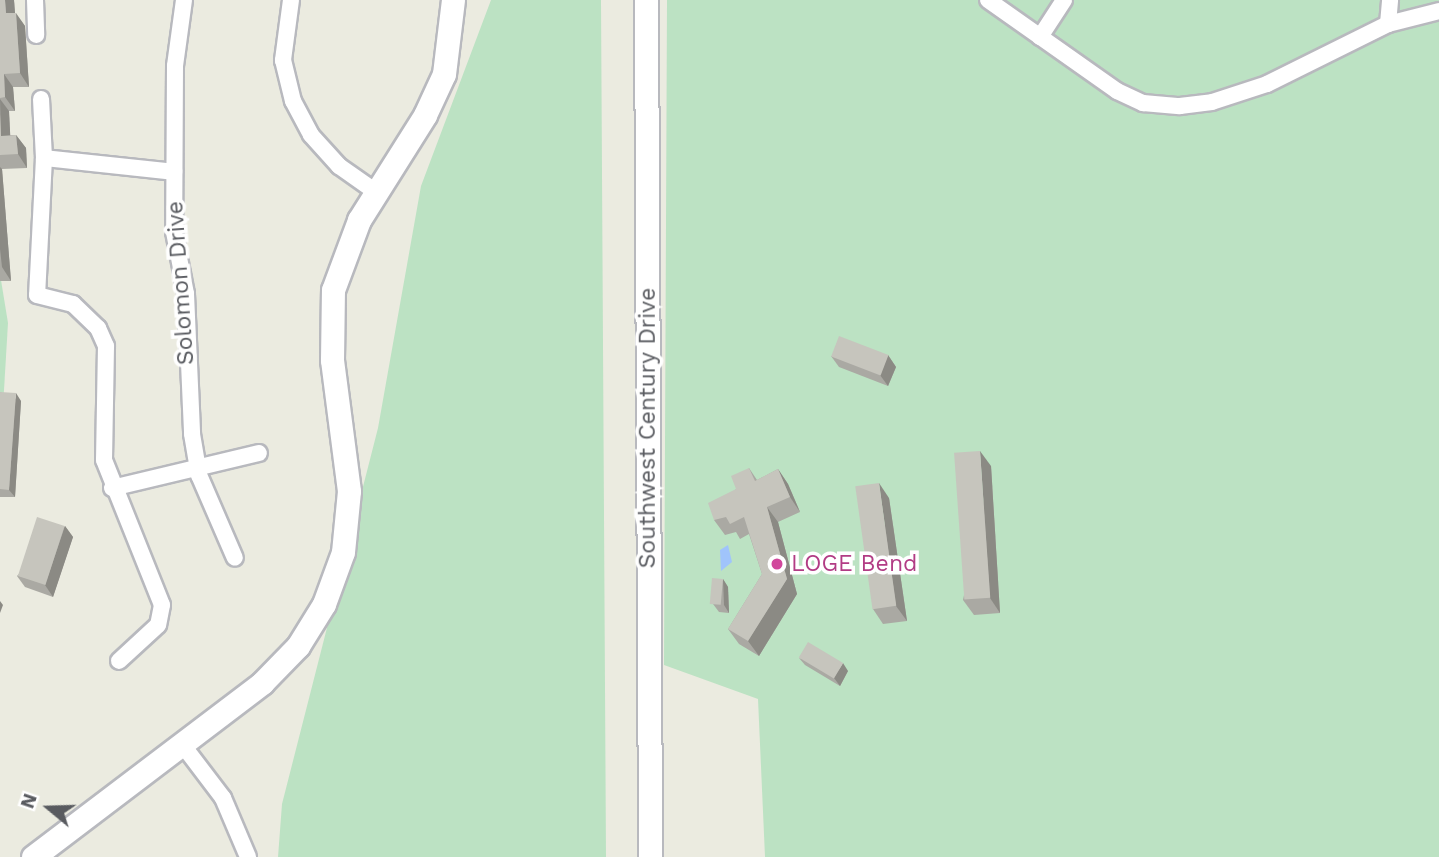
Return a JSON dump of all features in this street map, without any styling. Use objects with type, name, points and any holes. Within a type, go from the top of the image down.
[{"type":"street","points":[[35,0],[36,35]]},
{"type":"street","name":"Solomon Drive","points":[[184,0],[175,66],[174,232],[186,294],[188,390],[198,468],[235,558]]},
{"type":"street","points":[[291,0],[283,60],[293,101],[318,143],[340,166],[376,192]]},
{"type":"street","points":[[33,857],[281,666],[312,626],[335,579],[348,526],[349,491],[332,360],[333,290],[344,252],[376,192],[425,115],[444,74],[453,0]]},
{"type":"street","name":"Southwest Century Drive","points":[[646,0],[650,857]]},
{"type":"street","points":[[988,0],[1117,91],[1143,103],[1180,106],[1212,102],[1268,84],[1388,24],[1439,11]]},
{"type":"street","points":[[1040,37],[1064,0]]},
{"type":"street","points":[[1388,24],[1391,0]]},
{"type":"street","points":[[41,99],[44,158],[37,295],[73,304],[85,313],[106,346],[104,460],[112,488],[162,605],[158,625],[145,642],[119,661]]},
{"type":"street","points":[[44,158],[174,172]]},
{"type":"street","points":[[112,488],[259,453]]},
{"type":"street","points":[[182,744],[223,798],[248,857]]},
{"type":"green space","points":[[491,0],[601,0],[606,857],[278,857],[282,804],[378,428],[421,186]]},
{"type":"green space","points":[[667,0],[1439,0],[1439,857],[765,857],[758,699],[664,665]]},
{"type":"green space","points":[[0,274],[8,323],[0,457]]},
{"type":"water","points":[[728,545],[732,562],[721,571],[720,550]]},
{"type":"building","points":[[0,0],[5,0],[6,13],[16,13],[20,73],[4,74],[5,97],[0,98]]},
{"type":"building","points":[[0,114],[1,136],[16,135],[18,154],[0,155]]},
{"type":"building","points":[[839,336],[888,355],[881,376],[831,357]]},
{"type":"building","points":[[0,392],[16,393],[9,490],[0,489]]},
{"type":"building","points":[[980,451],[990,598],[964,599],[954,453]]},
{"type":"building","points":[[749,468],[755,481],[778,469],[790,497],[767,507],[787,579],[748,641],[728,629],[762,574],[744,517],[730,524],[726,517],[714,520],[708,503],[736,489],[731,476]]},
{"type":"building","points":[[879,483],[896,606],[872,609],[855,486]]},
{"type":"building","points":[[37,517],[65,526],[45,585],[18,576]]},
{"type":"building","points":[[712,578],[723,579],[721,605],[710,604]]},
{"type":"building","points":[[808,642],[843,663],[834,679],[799,657]]},
{"type":"place","name":"LOGE Bend","points":[[777,564]]}]
